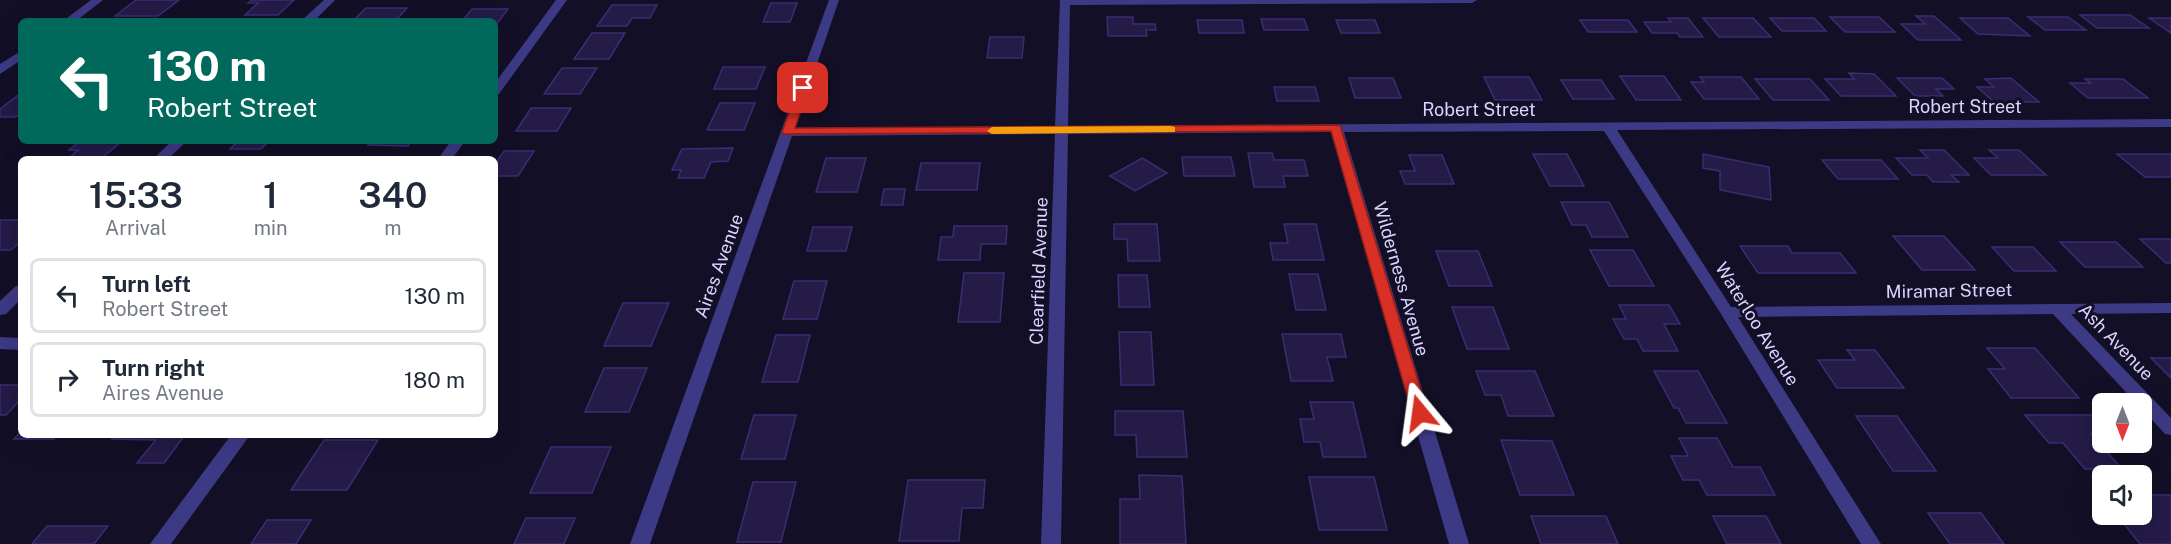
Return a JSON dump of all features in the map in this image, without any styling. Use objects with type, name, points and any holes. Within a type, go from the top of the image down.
[{"type":"street","points":[[73,18],[98,0]]},
{"type":"street","points":[[310,18],[330,0]]},
{"type":"street","points":[[498,87],[562,0]]},
{"type":"street","name":"Aires Avenue","points":[[640,544],[834,0]]},
{"type":"street","points":[[1065,1],[1472,0]]},
{"type":"street","name":"Clearfield Avenue","points":[[1051,544],[1065,1]]},
{"type":"street","points":[[0,70],[18,57]]},
{"type":"street","name":"Robert Street","points":[[788,132],[2171,123]]},
{"type":"street","name":"Waterloo Avenue","points":[[1608,127],[1727,312],[1870,544]]},
{"type":"street","name":"Wilderness Avenue","points":[[1336,128],[1459,544]]},
{"type":"street","points":[[163,156],[177,144]]},
{"type":"street","points":[[0,310],[18,293]]},
{"type":"street","name":"Miramar Street","points":[[1727,312],[2171,308]]},
{"type":"street","name":"Ash Avenue","points":[[2057,309],[2171,429]]},
{"type":"street","points":[[0,343],[18,344]]},
{"type":"street","points":[[160,544],[239,438]]},
{"type":"building","points":[[136,0],[179,0],[158,16],[115,16]]},
{"type":"building","points":[[252,0],[294,0],[278,15],[245,15],[258,3],[248,3]]},
{"type":"building","points":[[771,3],[797,3],[790,22],[763,22]]},
{"type":"building","points":[[612,5],[657,5],[650,18],[632,18],[627,26],[597,26]]},
{"type":"building","points":[[366,8],[407,8],[398,18],[356,18]]},
{"type":"building","points":[[472,9],[508,9],[498,22],[498,18],[464,18]]},
{"type":"building","points":[[2080,15],[2130,15],[2149,28],[2097,28]]},
{"type":"building","points":[[1916,16],[1934,16],[1961,40],[1918,40],[1901,24],[1925,24]]},
{"type":"building","points":[[1107,17],[1133,17],[1133,24],[1155,24],[1156,30],[1146,30],[1147,36],[1108,36]]},
{"type":"building","points":[[1830,17],[1879,17],[1895,32],[1845,32]]},
{"type":"building","points":[[2028,17],[2068,17],[2086,30],[2045,30]]},
{"type":"building","points":[[1668,18],[1688,18],[1703,37],[1680,37],[1677,33],[1652,33],[1644,22],[1671,22]]},
{"type":"building","points":[[1703,18],[1753,18],[1771,37],[1719,37]]},
{"type":"building","points":[[1770,18],[1814,18],[1826,31],[1782,31]]},
{"type":"building","points":[[1960,18],[2008,18],[2030,36],[1978,34]]},
{"type":"building","points":[[2149,18],[2171,18],[2171,33]]},
{"type":"building","points":[[1261,19],[1304,19],[1308,30],[1264,30]]},
{"type":"building","points":[[1197,20],[1242,20],[1244,33],[1199,33]]},
{"type":"building","points":[[1336,20],[1375,20],[1380,33],[1341,33]]},
{"type":"building","points":[[1580,20],[1628,20],[1637,32],[1588,32]]},
{"type":"building","points":[[592,33],[625,33],[609,59],[574,59]]},
{"type":"building","points":[[990,37],[1024,37],[1022,58],[987,58]]},
{"type":"building","points":[[723,67],[765,67],[756,89],[714,89]]},
{"type":"building","points":[[562,68],[597,68],[580,94],[544,94]]},
{"type":"building","points":[[1849,73],[1874,74],[1896,96],[1841,96],[1825,79],[1854,79]]},
{"type":"building","points":[[1620,76],[1664,76],[1681,100],[1636,100]]},
{"type":"building","points":[[1484,77],[1529,77],[1542,100],[1495,100]]},
{"type":"building","points":[[1700,77],[1741,77],[1759,99],[1704,99],[1691,82],[1704,82]]},
{"type":"building","points":[[1349,78],[1393,78],[1401,98],[1355,98]]},
{"type":"building","points":[[1897,78],[1942,78],[1954,89],[1936,89],[1943,96],[1915,96]]},
{"type":"building","points":[[2011,78],[2039,102],[1994,102],[1977,87],[1994,87],[1985,79]]},
{"type":"building","points":[[1755,79],[1810,79],[1829,100],[1773,100]]},
{"type":"building","points":[[2085,79],[2123,79],[2148,98],[2088,98],[2070,83],[2091,83]]},
{"type":"building","points":[[1561,80],[1601,80],[1614,99],[1573,99]]},
{"type":"building","points":[[1274,87],[1315,87],[1319,101],[1277,101]]},
{"type":"building","points":[[18,95],[18,115],[0,117],[0,109]]},
{"type":"building","points":[[720,103],[755,103],[744,130],[707,130]]},
{"type":"building","points":[[531,108],[571,108],[557,131],[516,131]]},
{"type":"building","points":[[76,144],[118,144],[104,156],[71,156],[78,150],[69,150]]},
{"type":"building","points":[[235,144],[266,144],[261,149],[230,149]]},
{"type":"building","points":[[369,144],[409,144],[408,146]]},
{"type":"building","points":[[733,148],[728,161],[711,162],[704,178],[678,178],[681,170],[672,170],[682,149]]},
{"type":"building","points":[[1920,150],[1944,150],[1969,175],[1951,175],[1959,182],[1933,182],[1927,175],[1912,175],[1896,158],[1928,158]]},
{"type":"building","points":[[1989,150],[2019,150],[2046,175],[1991,175],[1974,158],[1998,158]]},
{"type":"building","points":[[504,151],[534,151],[518,176],[498,176],[498,160]]},
{"type":"building","points":[[1248,153],[1272,153],[1274,160],[1304,160],[1308,176],[1283,176],[1285,187],[1254,187]]},
{"type":"building","points":[[1533,154],[1567,154],[1584,186],[1550,186]]},
{"type":"building","points":[[1703,154],[1769,167],[1771,200],[1720,190],[1720,171],[1703,168]]},
{"type":"building","points":[[2117,154],[2171,154],[2171,177],[2145,177]]},
{"type":"building","points":[[1409,155],[1442,155],[1454,184],[1405,184],[1400,171],[1415,171]]},
{"type":"building","points":[[1182,157],[1231,157],[1235,176],[1184,176]]},
{"type":"building","points":[[826,158],[866,158],[857,192],[816,192]]},
{"type":"building","points":[[1142,158],[1167,173],[1135,191],[1110,176]]},
{"type":"building","points":[[1822,160],[1881,160],[1898,179],[1838,179]]},
{"type":"building","points":[[921,163],[980,163],[977,190],[916,190]]},
{"type":"building","points":[[884,189],[905,189],[903,205],[881,205]]},
{"type":"building","points":[[1561,202],[1609,202],[1628,237],[1592,237],[1586,225],[1572,225]]},
{"type":"building","points":[[0,220],[18,220],[18,244],[11,250],[0,250]]},
{"type":"building","points":[[1114,224],[1157,224],[1160,261],[1128,261],[1127,239],[1114,239]]},
{"type":"building","points":[[1284,224],[1316,224],[1324,260],[1273,260],[1270,243],[1288,243]]},
{"type":"building","points":[[954,226],[1007,226],[1006,244],[981,244],[980,260],[938,260],[941,237],[953,237]]},
{"type":"building","points":[[813,227],[852,227],[846,251],[807,251]]},
{"type":"building","points":[[1893,236],[1944,236],[1975,270],[1922,270]]},
{"type":"building","points":[[2140,239],[2171,239],[2171,263],[2166,263]]},
{"type":"building","points":[[2060,242],[2116,242],[2143,267],[2085,267]]},
{"type":"building","points":[[1740,246],[1788,246],[1792,253],[1840,253],[1856,273],[1758,273]]},
{"type":"building","points":[[1992,247],[2033,247],[2056,271],[2014,271]]},
{"type":"building","points":[[1590,250],[1633,250],[1654,286],[1609,286]]},
{"type":"building","points":[[1436,251],[1478,251],[1492,286],[1449,286]]},
{"type":"building","points":[[964,273],[1004,273],[1000,322],[958,322]]},
{"type":"building","points":[[1289,274],[1318,274],[1326,310],[1296,310]]},
{"type":"building","points":[[1118,275],[1147,275],[1150,307],[1119,307]]},
{"type":"building","points":[[794,281],[827,281],[817,319],[783,319]]},
{"type":"building","points":[[623,303],[669,303],[651,346],[604,346]]},
{"type":"building","points":[[1619,305],[1669,305],[1680,324],[1664,324],[1678,351],[1643,351],[1637,339],[1624,339],[1613,319],[1626,319]]},
{"type":"building","points":[[1452,307],[1493,307],[1509,349],[1467,349]]},
{"type":"building","points":[[1119,332],[1151,332],[1154,385],[1121,385]]},
{"type":"building","points":[[1282,334],[1341,334],[1346,357],[1327,357],[1333,381],[1291,381]]},
{"type":"building","points":[[776,335],[810,335],[798,382],[762,382]]},
{"type":"building","points":[[1987,348],[2035,348],[2079,398],[2011,398],[1988,369],[2005,369]]},
{"type":"building","points":[[1847,350],[1875,350],[1904,388],[1837,388],[1818,360],[1855,360]]},
{"type":"building","points":[[2151,358],[2171,358],[2171,378]]},
{"type":"building","points":[[604,368],[647,368],[629,412],[585,412]]},
{"type":"building","points":[[1476,371],[1535,371],[1554,416],[1508,416],[1501,395],[1485,395]]},
{"type":"building","points":[[1654,371],[1698,371],[1727,423],[1686,423],[1678,408],[1674,408]]},
{"type":"building","points":[[0,385],[18,385],[18,402],[6,415],[0,415]]},
{"type":"building","points":[[1310,402],[1353,402],[1366,457],[1323,457],[1320,442],[1304,442],[1300,419],[1314,419]]},
{"type":"building","points":[[1115,411],[1183,411],[1187,457],[1137,457],[1136,435],[1115,435]]},
{"type":"building","points":[[754,415],[796,415],[785,459],[741,459]]},
{"type":"building","points":[[2025,415],[2092,415],[2092,453],[2108,453],[2118,465],[2092,465],[2092,469],[2085,469],[2063,443],[2049,443]]},
{"type":"building","points":[[1856,416],[1897,416],[1936,471],[1893,471]]},
{"type":"building","points":[[18,434],[18,438],[55,438],[54,439],[14,439]]},
{"type":"building","points":[[183,438],[164,463],[137,463],[156,440],[112,439]]},
{"type":"building","points":[[1679,438],[1717,438],[1733,467],[1760,467],[1775,495],[1707,495],[1699,480],[1683,480],[1671,456],[1688,456]]},
{"type":"building","points":[[324,440],[378,440],[347,490],[291,490]]},
{"type":"building","points":[[1501,440],[1552,441],[1574,495],[1520,495]]},
{"type":"building","points":[[551,447],[611,447],[592,493],[530,493]]},
{"type":"building","points":[[1139,475],[1182,476],[1186,544],[1120,544],[1120,499],[1140,499]]},
{"type":"building","points":[[1309,477],[1374,477],[1387,530],[1319,530]]},
{"type":"building","points":[[908,480],[985,480],[983,508],[962,508],[959,541],[899,541]]},
{"type":"building","points":[[753,482],[796,482],[781,542],[737,542]]},
{"type":"building","points":[[2152,495],[2171,495],[2171,544],[2140,544],[2125,525],[2152,525]]},
{"type":"building","points":[[1928,513],[1981,513],[2004,544],[1950,544]]},
{"type":"building","points":[[1531,516],[1606,516],[1618,544],[1541,544]]},
{"type":"building","points":[[1713,516],[1766,516],[1781,544],[1727,544]]},
{"type":"building","points":[[526,518],[575,518],[564,544],[514,544]]},
{"type":"building","points":[[267,520],[311,520],[296,544],[251,544]]},
{"type":"building","points":[[47,526],[108,526],[94,544],[32,544]]},
{"type":"slow traffic","points":[[992,131],[1171,130]]},
{"type":"route","points":[[803,88],[788,132],[1336,128],[1420,413]]}]
